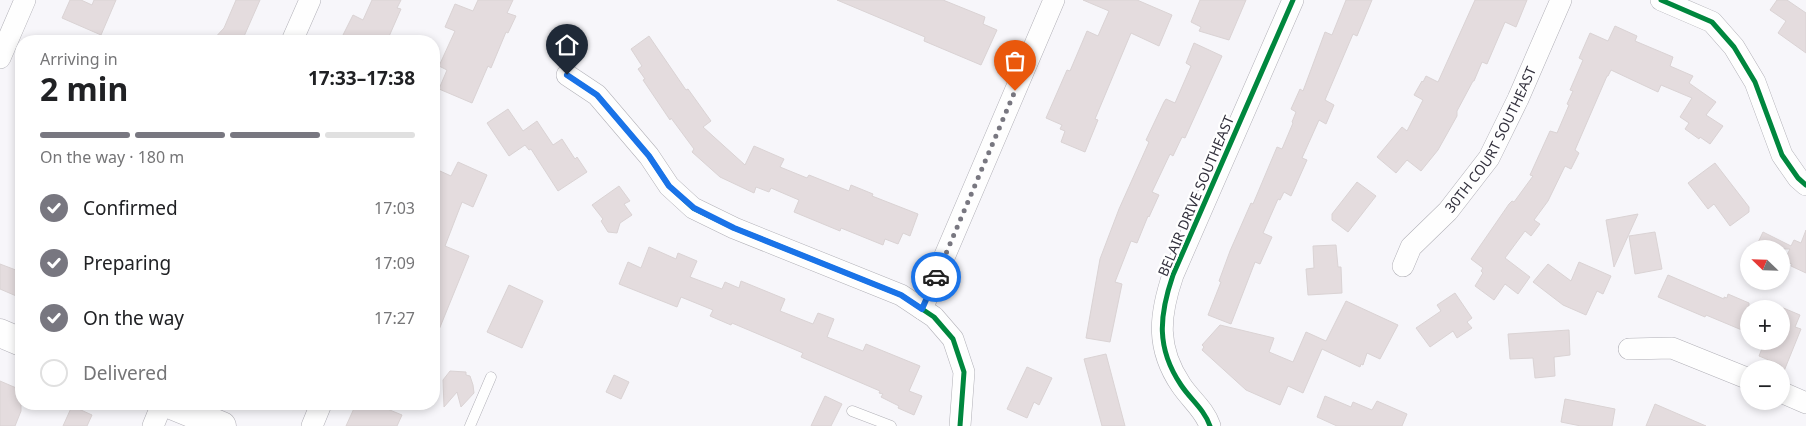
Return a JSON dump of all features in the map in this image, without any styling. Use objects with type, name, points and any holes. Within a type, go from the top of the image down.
[{"type":"main road","points":[[0,333],[15,339]]},
{"type":"main road","points":[[183,410],[222,426]]},
{"type":"street","points":[[0,58],[25,0]]},
{"type":"street","points":[[295,35],[310,0]]},
{"type":"street","points":[[922,309],[1054,0]]},
{"type":"street","name":"BELAIR DRIVE SOUTHEAST","points":[[1212,425],[1206,414],[1181,386],[1164,353],[1161,322],[1165,299],[1173,274],[1293,0]]},
{"type":"street","name":"30TH COURT SOUTHEAST","points":[[1403,266],[1411,248],[1448,211],[1490,158],[1561,0]]},
{"type":"street","points":[[1661,0],[1712,22],[1734,47],[1755,82],[1782,156],[1798,178],[1806,185]]},
{"type":"street","points":[[567,75],[597,95],[649,156],[669,186],[694,208],[734,228],[901,295],[934,317],[953,339],[964,372],[960,426]]},
{"type":"street","points":[[1629,348],[1672,348],[1740,375]]},
{"type":"street","points":[[1790,396],[1806,403]]},
{"type":"street","points":[[153,426],[160,410]]},
{"type":"street","points":[[312,426],[319,410]]},
{"type":"lane","points":[[470,426],[491,377]]},
{"type":"lane","points":[[852,411],[891,426]]},
{"type":"building","points":[[70,0],[81,0],[92,5],[94,0],[116,0],[101,35],[62,18]]},
{"type":"building","points":[[236,0],[260,0],[245,35],[218,35],[224,28]]},
{"type":"building","points":[[372,0],[401,0],[397,8],[401,9],[390,35],[343,35],[353,15],[363,20]]},
{"type":"building","points":[[478,0],[513,0],[507,13],[516,16],[508,33],[506,32],[491,68],[488,66],[472,103],[440,89],[447,70],[440,66],[440,64],[455,31],[445,27],[455,4],[473,11]]},
{"type":"building","points":[[837,0],[943,0],[985,17],[983,24],[997,30],[981,65],[924,41],[925,37]]},
{"type":"building","points":[[1083,0],[1137,0],[1172,15],[1159,46],[1131,33],[1095,119],[1098,120],[1085,152],[1061,142],[1065,131],[1060,129],[1062,125],[1046,118],[1067,70],[1070,71],[1087,31],[1098,36],[1109,11]]},
{"type":"building","points":[[1200,0],[1246,0],[1229,40],[1199,31],[1201,27],[1191,22]]},
{"type":"building","points":[[1346,0],[1372,0],[1357,36],[1353,34],[1325,100],[1334,105],[1326,124],[1319,120],[1302,158],[1307,160],[1291,196],[1284,192],[1280,200],[1278,199],[1263,233],[1272,237],[1260,264],[1255,262],[1231,324],[1208,315],[1221,282],[1219,281],[1230,251],[1251,203],[1253,204],[1277,147],[1282,149],[1293,123],[1296,112],[1291,109],[1300,89],[1303,91],[1325,32],[1332,35]]},
{"type":"building","points":[[1475,0],[1527,0],[1516,27],[1505,22],[1487,64],[1482,62],[1474,81],[1457,111],[1457,116],[1438,150],[1421,171],[1407,160],[1396,173],[1377,157],[1402,127],[1407,131],[1423,100],[1414,95],[1426,76],[1438,82]]},
{"type":"building","points":[[1777,0],[1787,0],[1806,13],[1806,53],[1778,33],[1786,21],[1770,10]]},
{"type":"building","points":[[1615,26],[1637,36],[1635,41],[1673,57],[1670,66],[1693,76],[1689,83],[1716,102],[1706,115],[1723,126],[1710,144],[1700,137],[1699,139],[1685,129],[1689,123],[1680,117],[1692,98],[1661,85],[1658,92],[1611,70],[1575,150],[1579,153],[1571,169],[1565,166],[1548,201],[1534,220],[1540,224],[1531,236],[1525,231],[1505,258],[1530,277],[1518,294],[1505,284],[1494,300],[1475,286],[1483,273],[1481,271],[1483,268],[1471,259],[1509,204],[1512,201],[1514,202],[1533,176],[1530,175],[1550,131],[1557,133],[1569,105],[1567,104],[1573,91],[1570,90],[1583,60],[1579,58],[1590,33],[1608,41]]},
{"type":"building","points":[[649,36],[686,90],[688,89],[711,121],[703,127],[745,165],[754,146],[784,159],[780,167],[807,178],[809,175],[849,191],[851,185],[873,194],[872,196],[918,214],[910,236],[903,233],[898,244],[885,239],[883,245],[841,228],[840,231],[794,212],[799,200],[771,188],[769,192],[756,187],[754,193],[720,177],[692,152],[694,149],[671,118],[670,120],[643,80],[645,79],[638,69],[642,66],[631,49]]},
{"type":"building","points":[[1194,43],[1222,56],[1185,138],[1182,137],[1173,156],[1170,154],[1152,192],[1159,195],[1137,243],[1131,241],[1115,282],[1122,284],[1110,342],[1086,338],[1100,259],[1119,209],[1149,142],[1146,140],[1164,102],[1166,99],[1175,103],[1191,66],[1186,63]]},
{"type":"building","points":[[508,109],[523,131],[537,121],[553,145],[562,139],[575,159],[577,157],[587,172],[558,191],[531,149],[529,150],[525,145],[509,156],[487,123]]},
{"type":"building","points":[[458,162],[487,175],[473,207],[462,202],[445,246],[469,256],[440,327],[440,171],[451,176]]},
{"type":"building","points":[[1715,163],[1749,207],[1749,212],[1730,226],[1714,204],[1708,209],[1688,183]]},
{"type":"building","points":[[1357,182],[1376,196],[1348,232],[1332,220],[1332,214]]},
{"type":"building","points":[[619,186],[630,201],[624,204],[632,215],[620,223],[617,233],[608,232],[601,221],[603,219],[592,205]]},
{"type":"building","points":[[1638,214],[1614,267],[1606,220]]},
{"type":"building","points":[[1806,230],[1806,273],[1791,266],[1792,264],[1790,263],[1790,246],[1794,240],[1801,243]]},
{"type":"building","points":[[1655,232],[1662,269],[1635,274],[1629,236]]},
{"type":"building","points":[[1763,232],[1779,240],[1759,240]]},
{"type":"building","points":[[1336,245],[1338,267],[1341,267],[1342,293],[1308,295],[1306,269],[1314,268],[1313,246]]},
{"type":"building","points":[[649,247],[676,259],[678,253],[697,261],[690,277],[722,289],[725,282],[739,288],[741,281],[785,299],[780,311],[813,324],[818,313],[834,319],[827,337],[863,351],[866,344],[920,366],[909,391],[922,396],[914,415],[898,408],[899,406],[881,397],[883,394],[879,393],[880,391],[801,357],[803,353],[732,323],[731,325],[710,316],[713,310],[681,297],[677,307],[619,284],[628,262],[641,268]]},
{"type":"building","points":[[1579,262],[1611,276],[1603,294],[1597,291],[1586,315],[1563,305],[1533,282],[1548,264],[1571,281]]},
{"type":"building","points":[[0,264],[15,270],[15,295],[0,289]]},
{"type":"building","points":[[1668,275],[1724,299],[1724,297],[1727,298],[1728,294],[1742,300],[1740,300],[1740,329],[1706,315],[1705,317],[1658,297]]},
{"type":"building","points":[[509,285],[543,301],[522,348],[487,332]]},
{"type":"building","points":[[1455,293],[1472,318],[1467,322],[1472,328],[1457,338],[1453,331],[1430,347],[1416,328],[1441,311],[1437,305]]},
{"type":"building","points":[[1346,301],[1398,325],[1380,359],[1367,353],[1363,365],[1361,364],[1360,367],[1322,349],[1303,393],[1288,386],[1280,405],[1246,390],[1202,350],[1204,347],[1202,345],[1220,325],[1274,338],[1269,352],[1293,362],[1306,332],[1326,341]]},
{"type":"building","points":[[1790,311],[1800,315],[1795,327],[1801,329],[1788,360],[1769,360],[1759,356],[1761,350],[1790,350]]},
{"type":"building","points":[[1569,330],[1570,355],[1554,357],[1555,376],[1535,378],[1533,358],[1510,359],[1508,334]]},
{"type":"building","points":[[1106,354],[1125,426],[1102,426],[1084,359]]},
{"type":"building","points":[[1027,367],[1052,378],[1039,405],[1034,402],[1027,418],[1007,409]]},
{"type":"building","points":[[450,371],[466,372],[466,375],[470,376],[473,385],[474,393],[461,407],[457,392],[444,407],[443,380]]},
{"type":"building","points":[[614,375],[629,382],[621,399],[606,392]]},
{"type":"building","points":[[0,381],[15,387],[15,410],[21,411],[15,426],[0,426]]},
{"type":"building","points":[[825,396],[842,404],[831,426],[811,426]]},
{"type":"building","points":[[1325,396],[1351,407],[1353,402],[1372,410],[1377,401],[1407,414],[1402,426],[1337,426],[1317,417]]},
{"type":"building","points":[[1565,399],[1615,409],[1612,426],[1581,426],[1561,422]]},
{"type":"building","points":[[1655,404],[1706,426],[1646,426]]},
{"type":"building","points":[[70,410],[81,410],[92,415],[87,426],[63,426]]},
{"type":"building","points":[[353,410],[390,410],[402,415],[397,426],[346,426]]},
{"type":"cycle path","points":[[1210,426],[1201,410],[1181,385],[1167,358],[1162,332],[1165,304],[1173,275],[1293,0]]},
{"type":"cycle path","points":[[1661,0],[1712,22],[1734,47],[1755,82],[1782,155],[1798,178],[1806,185]]},
{"type":"cycle path","points":[[567,75],[597,95],[649,156],[669,186],[693,208],[734,228],[901,295],[934,317],[953,339],[964,372],[960,426]]},
{"type":"way so far","points":[[936,277],[1015,91]]},
{"type":"route","points":[[567,75],[597,95],[649,156],[669,186],[694,208],[734,228],[901,295],[922,309],[936,277]]}]
